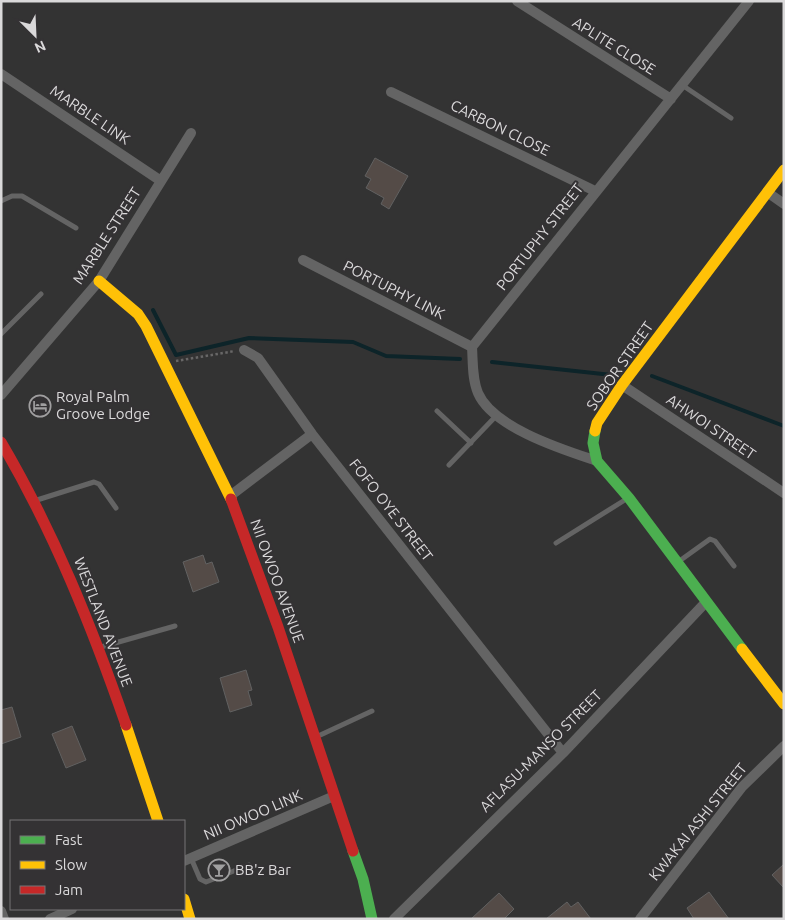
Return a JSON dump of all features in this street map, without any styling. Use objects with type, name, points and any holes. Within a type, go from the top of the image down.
[{"type":"street","name":"APLITE CLOSE","points":[[517,1],[670,99]]},
{"type":"street","name":"PORTUPHY STREET","points":[[472,347],[749,1]]},
{"type":"street","name":"MARBLE LINK","points":[[1,74],[161,181]]},
{"type":"street","name":"CARBON CLOSE","points":[[391,92],[595,191]]},
{"type":"street","name":"MARBLE STREET","points":[[1,395],[99,281],[191,133]]},
{"type":"street","name":"SOBOR STREET","points":[[597,461],[593,443],[598,423],[622,385],[784,170]]},
{"type":"street","points":[[767,192],[784,204]]},
{"type":"street","name":"PORTUPHY LINK","points":[[303,260],[472,347]]},
{"type":"street","name":"NII OWOO AVENUE","points":[[99,281],[138,314],[165,363],[230,496],[278,627],[363,879],[372,919]]},
{"type":"street","points":[[472,347],[474,377],[478,394],[498,415],[532,438],[597,461],[629,498],[784,704]]},
{"type":"street","name":"FOFO OYE STREET","points":[[244,350],[258,358],[312,434],[563,753]]},
{"type":"street","name":"AHWOI STREET","points":[[622,385],[784,493]]},
{"type":"street","points":[[230,496],[312,434]]},
{"type":"street","name":"WESTLAND AVENUE","points":[[1,442],[36,501],[74,582],[99,647],[158,820]]},
{"type":"street","name":"AFLASU-MANSO STREET","points":[[394,919],[563,753],[706,602]]},
{"type":"street","name":"KWAKAI ASHI STREET","points":[[640,919],[742,787],[784,746]]},
{"type":"street","name":"NII OWOO LINK","points":[[187,859],[334,796]]},
{"type":"street","points":[[185,902],[190,919]]},
{"type":"street","points":[[50,919],[70,910]]},
{"type":"street","points":[[1,911],[4,919]]},
{"type":"lane","points":[[682,85],[731,118]]},
{"type":"lane","points":[[1,201],[12,196],[22,196],[76,228]]},
{"type":"lane","points":[[1,334],[41,294]]},
{"type":"lane","points":[[437,411],[471,442]]},
{"type":"lane","points":[[449,465],[498,415]]},
{"type":"lane","points":[[36,501],[94,482],[98,484],[116,508]]},
{"type":"lane","points":[[556,543],[629,498]]},
{"type":"lane","points":[[677,563],[710,538],[715,541],[734,566]]},
{"type":"lane","points":[[99,647],[175,626]]},
{"type":"lane","points":[[315,737],[372,711]]},
{"type":"lane","points":[[187,859],[200,879],[206,882],[249,864]]},
{"type":"path","points":[[165,363],[244,350]]},
{"type":"building","points":[[375,158],[408,176],[389,209],[381,204],[384,198],[366,188],[371,179],[365,176]]},
{"type":"building","points":[[203,555],[206,564],[212,562],[219,582],[193,592],[183,562]]},
{"type":"building","points":[[246,670],[252,690],[248,691],[252,705],[230,712],[220,678]]},
{"type":"building","points":[[12,707],[21,737],[1,744],[1,710]]},
{"type":"building","points":[[72,726],[86,760],[66,768],[52,734]]},
{"type":"building","points":[[784,864],[784,888],[772,875]]},
{"type":"building","points":[[709,892],[729,919],[694,919],[687,908]]},
{"type":"building","points":[[499,893],[514,909],[504,919],[471,919]]},
{"type":"building","points":[[567,902],[571,907],[578,902],[591,919],[546,919]]},
{"type":"waterway","points":[[153,310],[176,355],[249,338],[353,342],[386,356],[460,359]]},
{"type":"waterway","points":[[492,362],[612,375]]},
{"type":"waterway","points":[[652,376],[784,426]]},
{"type":"traffic: fast","points":[[595,431],[593,443],[597,461],[629,498],[742,649]]},
{"type":"traffic: fast","points":[[353,851],[363,879],[372,919]]},
{"type":"traffic: slow","points":[[595,431],[597,423],[622,385],[784,170]]},
{"type":"traffic: slow","points":[[99,281],[138,314],[146,326],[231,499]]},
{"type":"traffic: slow","points":[[742,649],[784,704]]},
{"type":"traffic: slow","points":[[126,725],[158,820]]},
{"type":"traffic: slow","points":[[185,902],[190,919]]},
{"type":"traffic: jam","points":[[1,442],[38,510],[71,580],[100,652],[126,725]]},
{"type":"traffic: jam","points":[[231,499],[278,627],[353,851]]},
{"type":"place","name":"Royal Palm Groove Lodge","points":[[40,406]]},
{"type":"place","name":"BB'z Bar","points":[[219,870]]}]
